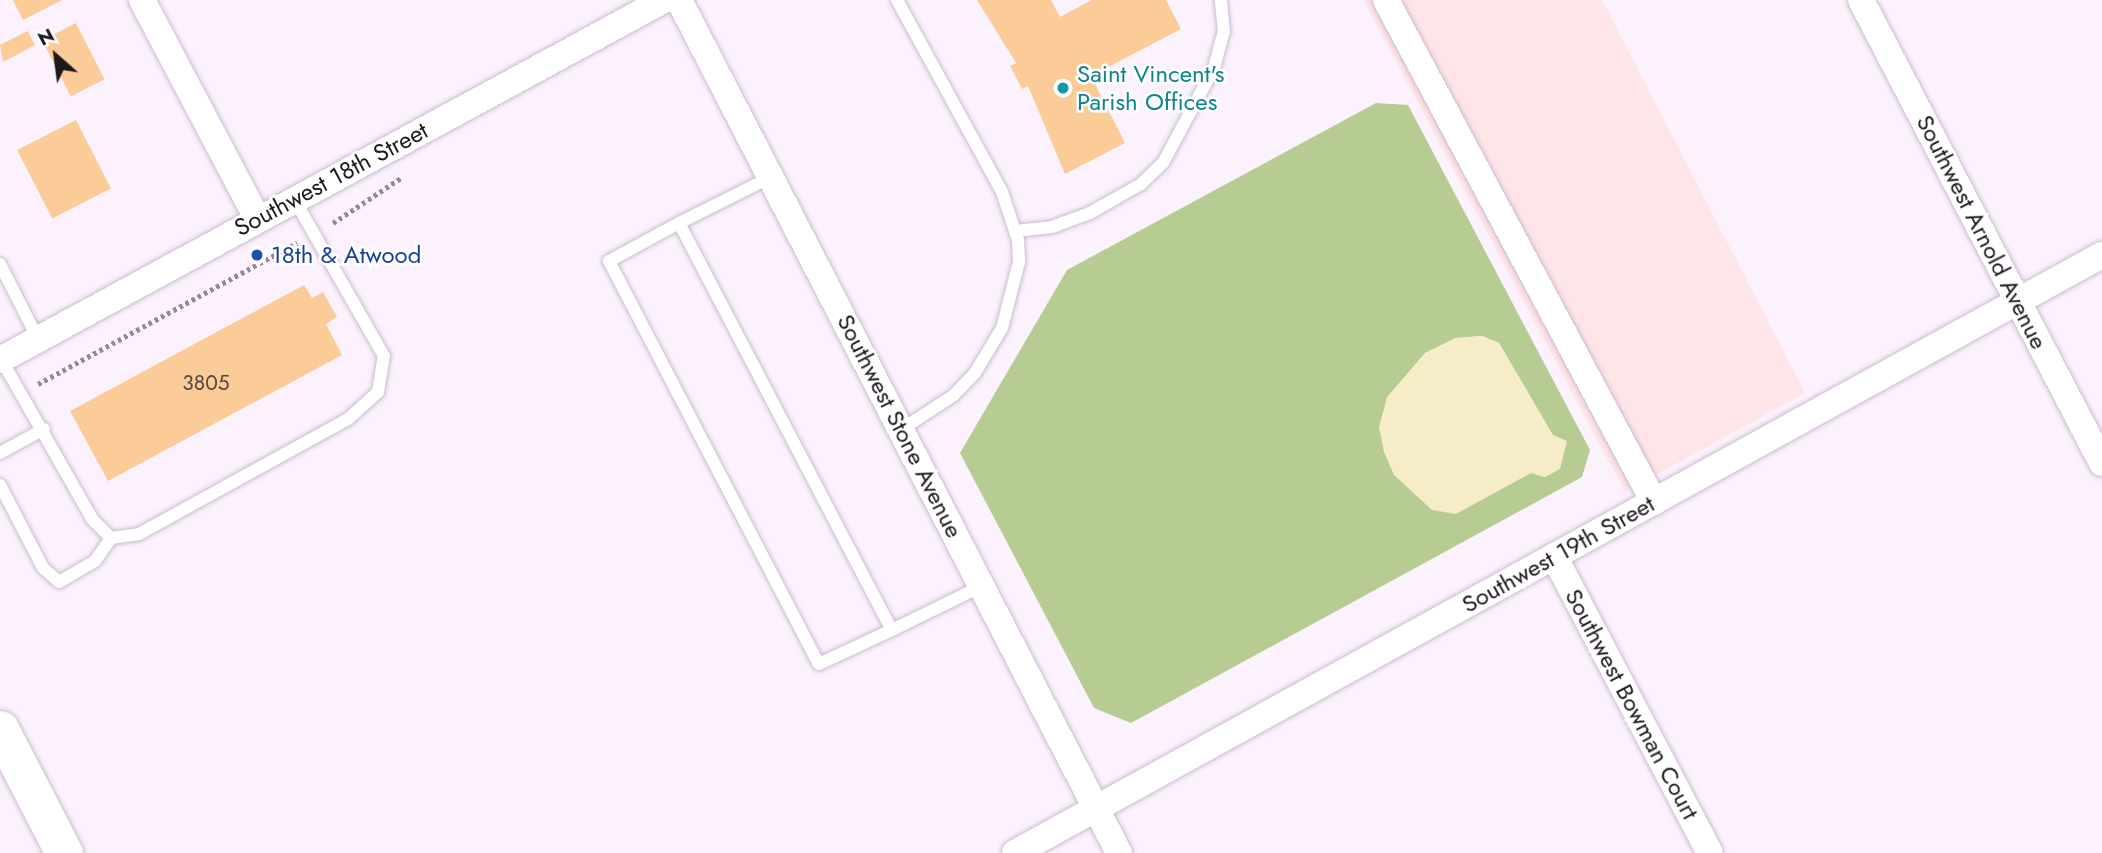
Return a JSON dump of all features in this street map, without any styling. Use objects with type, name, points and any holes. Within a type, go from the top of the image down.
[{"type":"main road","points":[[0,729],[64,853]]},
{"type":"street","points":[[142,0],[257,218]]},
{"type":"street","name":"Southwest 18th Street","points":[[0,360],[257,218],[664,0]]},
{"type":"street","name":"Southwest Stone Avenue","points":[[680,0],[1119,853]]},
{"type":"street","points":[[1386,0],[1654,502]]},
{"type":"street","name":"Southwest Arnold Avenue","points":[[1861,0],[2102,463]]},
{"type":"street","name":"Southwest 19th Street","points":[[1015,853],[2102,255]]},
{"type":"street","name":"Southwest Bowman Court","points":[[1555,556],[1710,853]]},
{"type":"lane","points":[[897,0],[1002,192],[1015,231],[1018,262],[1013,296],[989,352],[954,395],[902,429]]},
{"type":"lane","points":[[1015,231],[1052,227],[1090,213],[1141,184],[1163,163],[1214,68],[1224,31],[1221,0]]},
{"type":"lane","points":[[771,177],[609,261],[819,664],[982,586]]},
{"type":"lane","points":[[0,485],[43,568],[59,582],[95,562],[111,538],[139,534],[348,418],[378,392],[384,356],[294,198]]},
{"type":"lane","points":[[679,223],[892,629]]},
{"type":"lane","points":[[0,264],[38,339]]},
{"type":"lane","points":[[0,360],[44,429],[93,520],[111,538]]},
{"type":"lane","points":[[0,453],[44,429]]},
{"type":"shaded area","points":[[1363,0],[1602,0],[1805,393],[1625,492]]},
{"type":"green space","points":[[1376,103],[1408,105],[1590,450],[1582,477],[1131,723],[1094,708],[960,453],[1067,270]],"holes":[[[1482,336],[1499,343],[1553,436],[1545,477],[1532,473],[1425,353],[1456,338]]]},
{"type":"sand","points":[[1482,336],[1499,343],[1553,435],[1567,441],[1560,469],[1545,477],[1531,473],[1456,514],[1432,510],[1394,475],[1384,452],[1379,427],[1387,397],[1425,353],[1456,338]]},
{"type":"building","points":[[13,0],[62,0],[23,20]]},
{"type":"building","name":"Saint Vincent's Parish Offices","points":[[977,0],[1051,0],[1060,17],[1092,0],[1166,0],[1181,29],[1091,76],[1125,143],[1065,174],[1028,86],[1022,89],[1010,66],[1016,63]]},
{"type":"building","points":[[76,23],[105,79],[71,96],[42,40]]},
{"type":"building","points":[[28,31],[35,45],[3,62],[0,45]]},
{"type":"building","points":[[76,120],[111,189],[52,219],[17,150]]},
{"type":"building","points":[[304,285],[312,298],[323,292],[337,317],[326,324],[342,355],[108,481],[70,411]]},
{"type":"place","name":"Saint Vincent's Parish Offices","points":[[1063,88]]},
{"type":"place","name":"18th & Atwood","points":[[257,255]]}]
